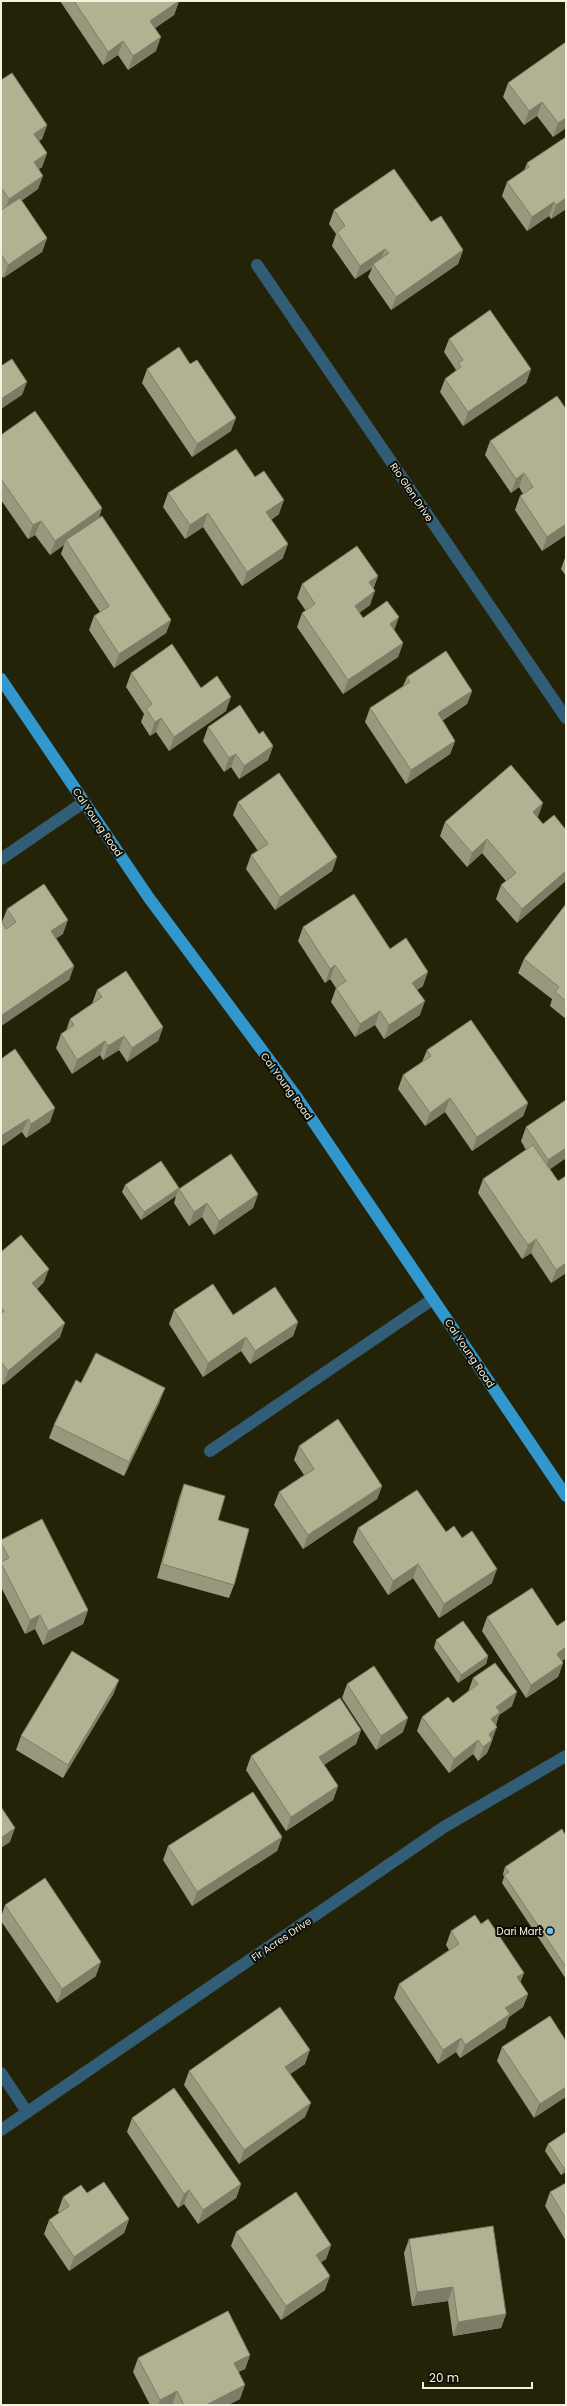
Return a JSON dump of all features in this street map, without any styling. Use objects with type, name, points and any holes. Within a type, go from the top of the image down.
[{"type":"main road","name":"Cal Young Road","points":[[1,679],[149,898],[296,1096],[566,1496]]},
{"type":"street","name":"Rio Glen Drive","points":[[257,265],[566,718]]},
{"type":"street","points":[[1,859],[84,802]]},
{"type":"street","points":[[210,1451],[433,1299]]},
{"type":"street","name":"Fir Acres Drive","points":[[1,2130],[444,1827],[566,1756]]},
{"type":"street","points":[[1,2074],[27,2112]]},
{"type":"building","points":[[74,1],[179,1],[150,21],[161,37],[133,56],[123,41],[108,52]]},
{"type":"building","points":[[566,42],[566,118],[558,123],[542,102],[529,111],[508,83]]},
{"type":"building","points":[[12,73],[47,125],[34,134],[47,153],[34,162],[43,176],[9,199],[1,188],[1,80]]},
{"type":"building","points":[[566,137],[566,198],[556,205],[554,202],[532,217],[507,182],[529,167],[527,163]]},
{"type":"building","points":[[394,169],[431,222],[441,216],[463,250],[396,297],[373,264],[389,253],[385,249],[360,266],[337,232],[345,226],[334,210]]},
{"type":"building","points":[[20,198],[47,238],[8,265],[1,254],[1,210]]},
{"type":"building","points":[[490,310],[531,369],[468,412],[445,379],[461,367],[458,363],[463,360],[449,339]]},
{"type":"building","points":[[179,347],[190,364],[197,360],[236,418],[197,444],[147,369]]},
{"type":"building","points":[[12,359],[27,382],[1,399],[1,366]]},
{"type":"building","points":[[557,396],[566,409],[566,524],[547,537],[520,496],[533,487],[524,473],[516,479],[490,441]]},
{"type":"building","points":[[35,411],[102,508],[55,541],[41,521],[33,525],[1,479],[1,435]]},
{"type":"building","points":[[236,449],[255,477],[264,471],[284,500],[266,512],[288,544],[247,572],[208,513],[190,525],[168,493]]},
{"type":"building","points":[[102,516],[171,620],[119,654],[94,616],[109,606],[66,540]]},
{"type":"building","points":[[357,546],[378,576],[369,582],[375,591],[355,606],[363,618],[387,601],[399,617],[390,624],[403,643],[348,680],[302,613],[315,604],[302,584]]},
{"type":"building","points":[[172,644],[201,688],[217,676],[231,697],[174,737],[161,718],[155,722],[146,709],[152,704],[131,673]]},
{"type":"building","points":[[446,651],[472,691],[438,713],[455,741],[411,770],[370,708],[410,682],[407,677]]},
{"type":"building","points":[[240,705],[259,734],[263,731],[273,746],[244,766],[236,754],[229,758],[208,727]]},
{"type":"building","points":[[511,765],[543,803],[533,812],[543,824],[554,815],[566,830],[566,871],[522,909],[501,885],[516,873],[487,839],[472,853],[445,822]]},
{"type":"building","points":[[279,773],[337,857],[280,897],[251,855],[268,844],[238,802]]},
{"type":"building","points":[[44,884],[68,920],[51,931],[74,966],[2,1015],[1,922],[6,929],[16,922],[7,909]]},
{"type":"building","points":[[354,894],[390,949],[406,938],[428,972],[412,983],[425,1001],[389,1025],[380,1011],[360,1024],[336,988],[346,981],[335,965],[330,969],[303,927]]},
{"type":"building","points":[[566,904],[566,1001],[555,992],[559,987],[524,959]]},
{"type":"building","points":[[126,971],[163,1027],[132,1048],[124,1036],[108,1046],[105,1041],[77,1060],[61,1034],[74,1025],[70,1019],[102,997],[97,990]]},
{"type":"building","points":[[471,1020],[528,1103],[477,1137],[450,1098],[430,1113],[403,1075],[431,1056],[427,1050]]},
{"type":"building","points":[[15,1049],[55,1108],[31,1124],[28,1119],[1,1136],[1,1059]]},
{"type":"building","points":[[566,1100],[566,1148],[548,1160],[526,1127]]},
{"type":"building","points":[[533,1145],[558,1181],[566,1176],[566,1263],[556,1270],[536,1239],[528,1245],[483,1179]]},
{"type":"building","points":[[231,1154],[258,1194],[219,1221],[207,1203],[194,1212],[179,1189]]},
{"type":"building","points":[[161,1161],[179,1188],[144,1212],[125,1185]]},
{"type":"building","points":[[21,1235],[49,1269],[32,1283],[65,1323],[8,1371],[1,1362],[1,1314],[4,1311],[1,1307],[1,1252]]},
{"type":"building","points":[[213,1284],[233,1315],[275,1287],[298,1322],[255,1351],[246,1337],[208,1363],[174,1310]]},
{"type":"building","points":[[96,1353],[165,1388],[129,1462],[54,1425],[76,1380],[81,1383]]},
{"type":"building","points":[[338,1419],[382,1486],[308,1535],[279,1492],[314,1469],[299,1446]]},
{"type":"building","points":[[184,1484],[225,1496],[218,1520],[249,1529],[234,1585],[162,1564]]},
{"type":"building","points":[[417,1490],[446,1532],[454,1526],[462,1538],[472,1531],[497,1569],[444,1604],[418,1564],[393,1581],[358,1528]]},
{"type":"building","points":[[42,1519],[88,1610],[48,1631],[40,1615],[30,1620],[1,1563],[9,1558],[1,1543],[1,1540]]},
{"type":"building","points":[[532,1588],[557,1626],[566,1620],[566,1647],[557,1654],[563,1663],[531,1685],[487,1617]]},
{"type":"building","points":[[463,1621],[488,1656],[461,1675],[436,1640]]},
{"type":"building","points":[[72,1651],[119,1680],[68,1765],[21,1736]]},
{"type":"building","points":[[495,1663],[517,1692],[496,1707],[500,1712],[491,1719],[497,1727],[489,1734],[492,1740],[483,1747],[478,1740],[454,1759],[422,1717],[448,1697],[453,1703],[478,1684],[473,1678]]},
{"type":"building","points":[[374,1666],[408,1718],[381,1736],[347,1684]]},
{"type":"building","points":[[340,1698],[361,1730],[319,1757],[338,1786],[291,1817],[251,1756]]},
{"type":"building","points":[[253,1792],[282,1837],[197,1892],[168,1846]]},
{"type":"building","points":[[1,1807],[15,1828],[1,1838]]},
{"type":"building","name":"Dari Mart","points":[[562,1829],[566,1836],[566,1967],[504,1875],[509,1872],[505,1867]]},
{"type":"building","points":[[45,1878],[101,1962],[62,1989],[5,1905]]},
{"type":"building","points":[[475,1915],[481,1924],[488,1919],[524,1973],[517,1977],[528,1994],[505,2008],[510,2014],[465,2045],[461,2038],[443,2050],[399,1984],[459,1944],[451,1931]]},
{"type":"building","points":[[280,2007],[310,2050],[285,2067],[311,2103],[244,2150],[189,2071]]},
{"type":"building","points":[[550,2016],[566,2041],[566,2087],[540,2104],[502,2047]]},
{"type":"building","points":[[174,2088],[241,2184],[203,2210],[189,2190],[184,2194],[132,2118]]},
{"type":"building","points":[[566,2132],[566,2167],[564,2168],[548,2144]]},
{"type":"building","points":[[104,2182],[129,2219],[74,2257],[49,2220],[69,2206],[63,2197],[81,2185],[87,2193]]},
{"type":"building","points":[[566,2183],[566,2219],[550,2192]]},
{"type":"building","points":[[296,2192],[331,2245],[316,2255],[330,2276],[286,2306],[236,2232]]},
{"type":"building","points":[[493,2226],[506,2314],[458,2322],[453,2287],[417,2292],[409,2239]]},
{"type":"building","points":[[228,2311],[250,2355],[234,2363],[245,2385],[206,2405],[184,2405],[177,2391],[160,2400],[138,2358]]},
{"type":"place","name":"Dari Mart","points":[[550,1931]]}]
